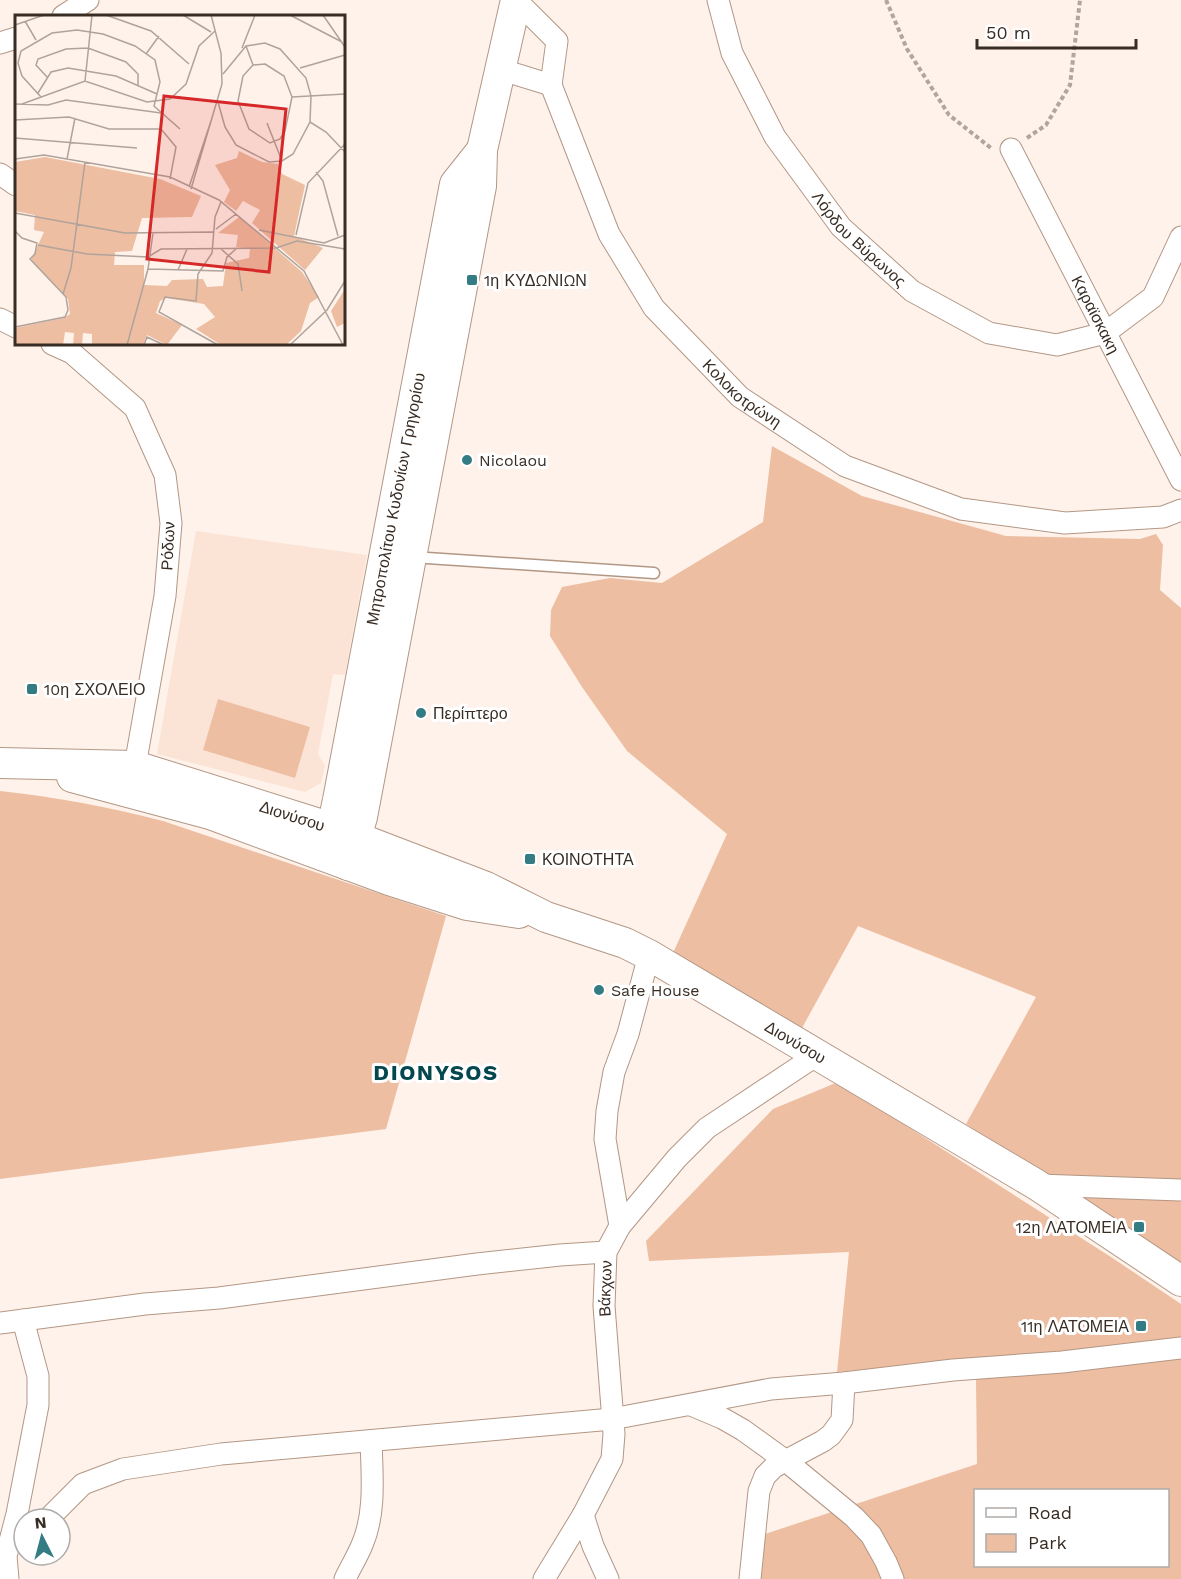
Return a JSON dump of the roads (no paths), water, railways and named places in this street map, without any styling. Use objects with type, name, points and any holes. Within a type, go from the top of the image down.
[{"type":"main road","name":"Μητροπολίτου Κυδονίων Γρηγορίου","points":[[340,846],[398,555],[455,184],[482,150],[502,70],[516,0]]},
{"type":"main road","name":"Διονύσου","points":[[13,764],[135,780],[340,846],[486,887],[546,917],[625,943],[649,955],[1037,1185],[1181,1281]]},
{"type":"street","points":[[65,15],[88,0]]},
{"type":"street","points":[[502,70],[551,85],[558,41],[516,0]]},
{"type":"street","name":"Λόρδου Βύρωνος","points":[[718,0],[732,53],[775,137],[841,227],[912,291],[989,333],[1057,345],[1105,333]]},
{"type":"street","points":[[0,43],[15,38]]},
{"type":"street","name":"Κολοκοτρώνη","points":[[551,85],[609,234],[615,244],[654,308],[740,397],[846,466],[961,508],[1065,523],[1163,518],[1181,510]]},
{"type":"street","name":"Καραϊσκακη","points":[[1011,149],[1181,480]]},
{"type":"street","points":[[0,174],[15,184]]},
{"type":"street","points":[[1105,333],[1153,297],[1181,237]]},
{"type":"street","points":[[0,319],[15,326]]},
{"type":"street","name":"Ρόδων","points":[[54,345],[72,353],[135,408],[165,475],[171,523],[165,596],[135,780]]},
{"type":"street","points":[[620,1226],[606,1139],[607,1111],[614,1072],[628,1034],[649,955]]},
{"type":"street","name":"Βάκχων","points":[[544,1579],[583,1515],[612,1459],[614,1434],[604,1306],[606,1252],[620,1226],[677,1158],[707,1128],[817,1055]]},
{"type":"street","name":"Διονύσου","points":[[1037,1185],[1181,1190]]},
{"type":"street","points":[[0,1323],[145,1304],[231,1297],[477,1264],[606,1252]]},
{"type":"street","points":[[8,1579],[3,1555],[20,1503],[38,1405],[38,1376],[23,1320]]},
{"type":"street","points":[[60,1507],[83,1484],[123,1469],[221,1454],[612,1419],[771,1389],[953,1370],[1062,1362],[1181,1348]]},
{"type":"street","points":[[750,1579],[759,1491],[765,1476],[774,1467],[831,1436],[842,1420],[844,1383]]},
{"type":"street","points":[[691,1405],[743,1430],[786,1461],[854,1517],[871,1535],[893,1579]]},
{"type":"street","points":[[345,1579],[363,1544],[368,1525],[372,1498],[371,1441]]},
{"type":"street","points":[[583,1515],[593,1546],[608,1579]]},
{"type":"lane","points":[[398,555],[654,573]]},
{"type":"place","name":"1η ΚΥΔΩΝΙΩΝ","points":[[472,280]]},
{"type":"place","name":"Nicolaou","points":[[467,460]]},
{"type":"place","name":"10η ΣΧΟΛΕΙΟ","points":[[32,689]]},
{"type":"place","name":"Περίπτερο","points":[[421,713]]},
{"type":"place","name":"ΚΟΙΝΟΤΗΤΑ","points":[[530,859]]},
{"type":"place","name":"Safe House","points":[[599,990]]},
{"type":"place","name":"12η ΛΑΤΟΜΕΙΑ","points":[[1139,1227]]},
{"type":"place","name":"11η ΛΑΤΟΜΕΙΑ","points":[[1141,1326]]},
{"type":"district","name":"DIONYSOS","points":[[436,1072]]}]
